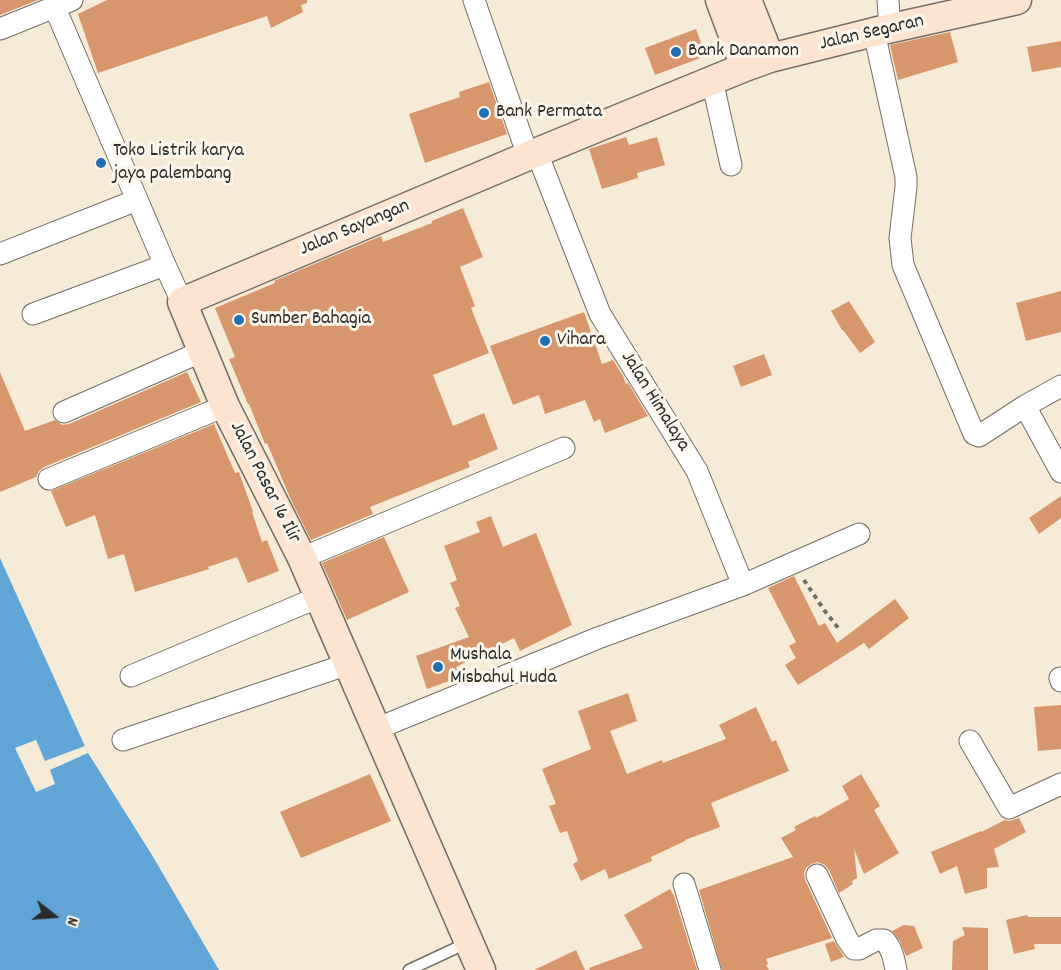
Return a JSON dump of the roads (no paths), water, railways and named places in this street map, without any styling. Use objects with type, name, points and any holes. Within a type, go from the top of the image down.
[{"type":"street","name":"Jalan Himalaya","points":[[474,0],[532,154],[600,314],[697,471],[743,585]]},
{"type":"street","points":[[720,0],[757,63]]},
{"type":"street","points":[[747,0],[757,63]]},
{"type":"street","points":[[888,0],[882,31],[906,177],[900,238],[903,265],[974,434],[979,436],[1061,386]]},
{"type":"street","name":"Jalan Segaran","points":[[532,154],[757,63],[1017,0]]},
{"type":"street","points":[[0,29],[60,3]]},
{"type":"street","name":"Jalan Pasar 16 Ilir","points":[[60,3],[137,200],[225,406],[302,558],[475,956]]},
{"type":"street","points":[[712,80],[731,165]]},
{"type":"street","name":"Jalan Sayangan","points":[[182,302],[532,154]]},
{"type":"street","points":[[0,254],[137,200]]},
{"type":"street","points":[[33,314],[165,265]]},
{"type":"street","points":[[64,412],[203,351]]},
{"type":"street","points":[[49,479],[225,406]]},
{"type":"street","points":[[1025,406],[1061,472]]},
{"type":"street","points":[[302,558],[564,448]]},
{"type":"street","points":[[376,729],[598,639],[743,585],[859,534]]},
{"type":"street","points":[[130,676],[319,597]]},
{"type":"street","points":[[123,740],[348,664]]},
{"type":"street","points":[[970,741],[1009,808],[1061,784]]},
{"type":"street","points":[[817,875],[854,949],[859,949],[876,940],[884,940],[892,951],[896,970]]},
{"type":"street","points":[[684,884],[710,970]]},
{"type":"lane","points":[[410,970],[475,956]]},
{"type":"water","points":[[0,558],[88,753],[152,855],[219,970],[0,970]]},
{"type":"place","name":"Bank Danamon","points":[[676,52]]},
{"type":"place","name":"Bank Permata","points":[[484,113]]},
{"type":"place","name":"Toko Listrik karya jaya palembang","points":[[101,163]]},
{"type":"place","name":"Sumber Bahagia","points":[[239,320]]},
{"type":"place","name":"Vihara","points":[[545,341]]},
{"type":"place","name":"Mushala Misbahul Huda","points":[[438,667]]}]
